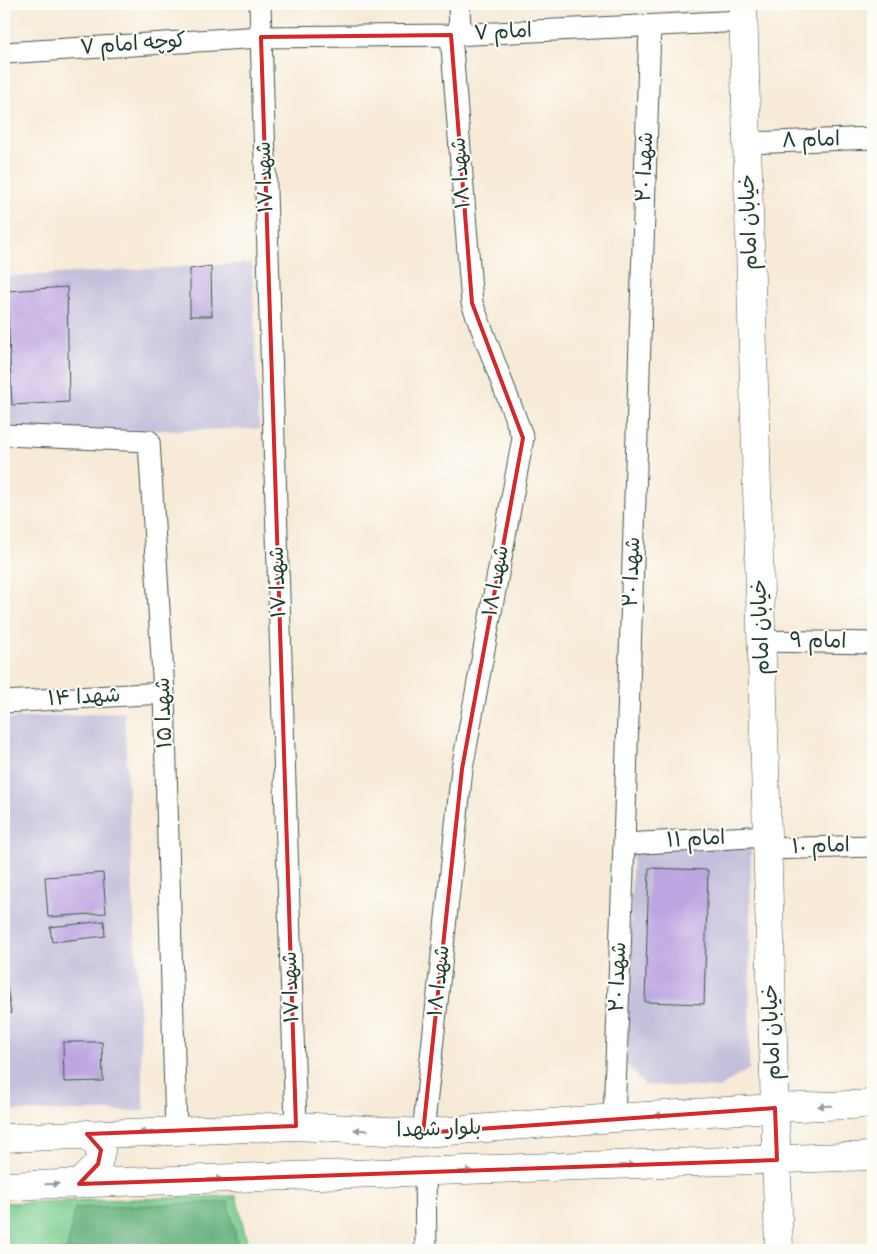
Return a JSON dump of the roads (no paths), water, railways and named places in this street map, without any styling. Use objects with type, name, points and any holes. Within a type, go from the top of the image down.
[{"type":"main road","name":"خیابان امام","points":[[744,13],[779,1250]]},
{"type":"main road","name":"بلوار شهدا","points":[[4,1138],[296,1126],[423,1133],[614,1118],[873,1104]]},
{"type":"main road","points":[[79,1184],[98,1164],[101,1150],[87,1134]]},
{"type":"main road","name":"بلوار شهدا","points":[[4,1186],[873,1156]]},
{"type":"street","name":"شهدا ۱۷","points":[[260,4],[296,1126]]},
{"type":"street","name":"شهدا ۱۸","points":[[423,1133],[462,769],[523,438],[472,303],[456,35],[459,4]]},
{"type":"street","name":"امام ۷","points":[[261,37],[456,35],[650,26],[744,13]]},
{"type":"street","name":"شهدا ۲۰","points":[[614,1118],[650,26]]},
{"type":"street","name":"کوچه امام ۷","points":[[4,53],[261,37]]},
{"type":"street","name":"امام ۸","points":[[748,143],[873,138]]},
{"type":"street","name":"شهدا ۱۵","points":[[4,435],[149,441],[164,693],[176,1131]]},
{"type":"street","name":"امام ۹","points":[[762,641],[873,643]]},
{"type":"street","name":"شهدا ۱۴","points":[[4,702],[164,693]]},
{"type":"street","name":"امام ۱۱","points":[[624,844],[768,842]]},
{"type":"street","name":"امام ۱۰","points":[[768,842],[873,846]]},
{"type":"street","points":[[425,1172],[426,1250]]}]
